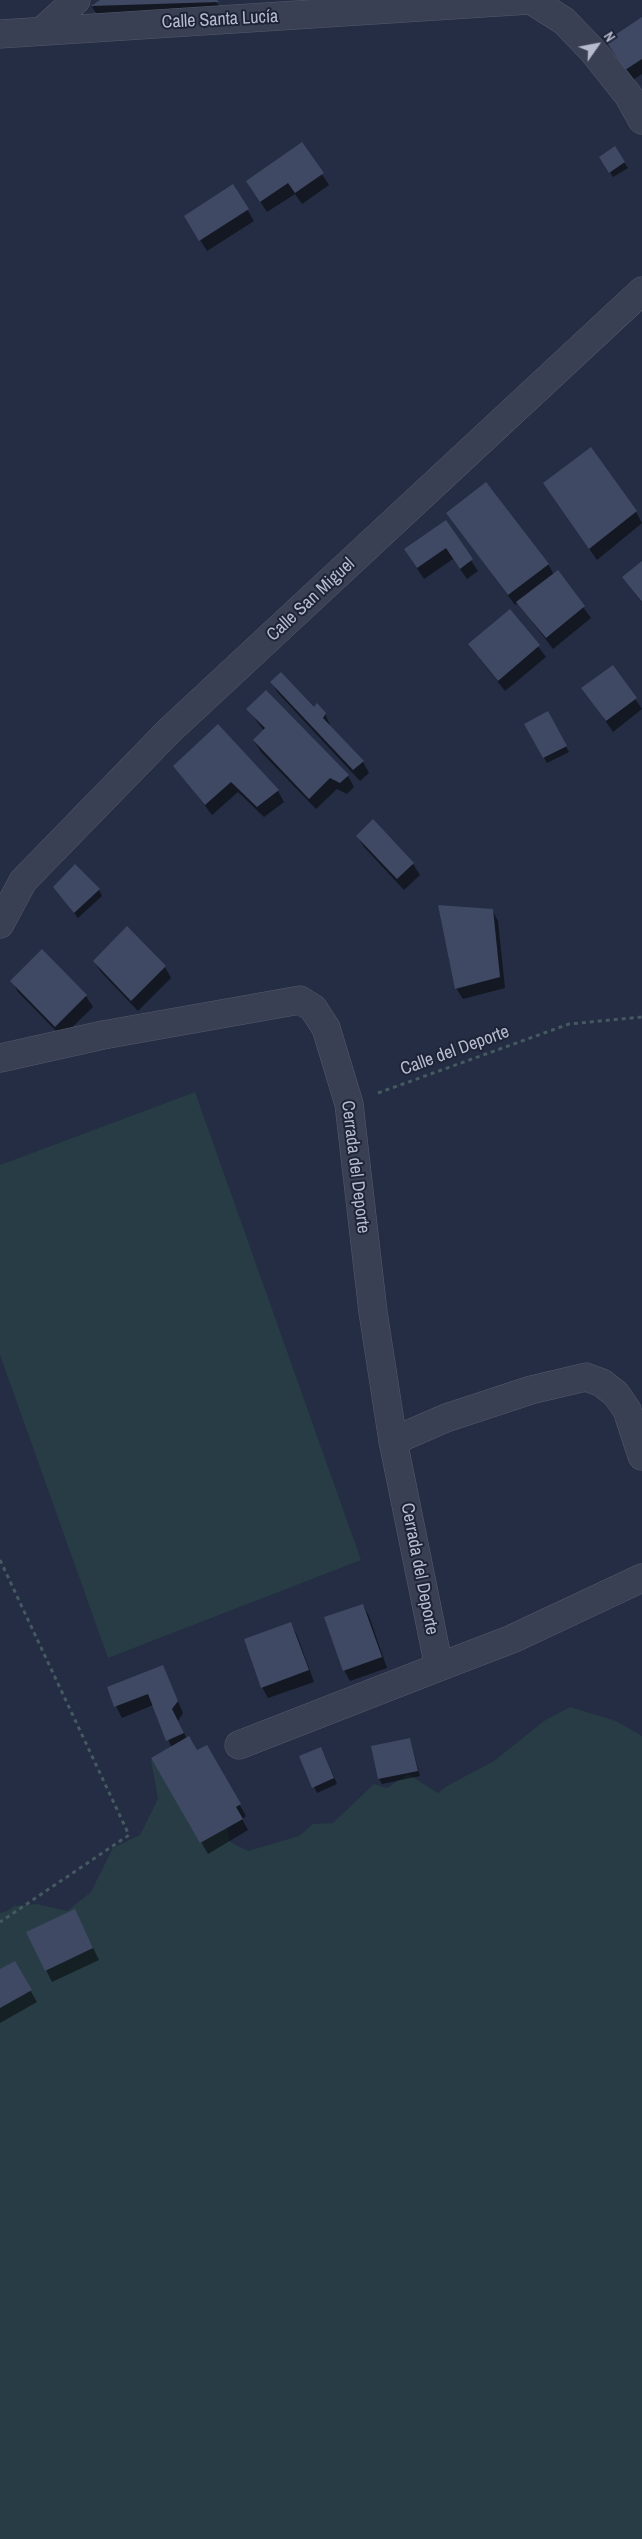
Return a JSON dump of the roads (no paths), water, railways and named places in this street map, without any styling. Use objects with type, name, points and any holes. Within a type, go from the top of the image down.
[{"type":"street","points":[[42,30],[76,0]]},
{"type":"street","name":"Calle Santa Lucía","points":[[0,34],[530,0],[564,21],[593,51],[628,95],[642,120]]},
{"type":"street","name":"Calle San Miguel","points":[[0,924],[23,881],[169,731],[642,291]]},
{"type":"street","name":"Cerrada del Deporte","points":[[0,1058],[103,1035],[300,1000],[313,1008],[326,1028],[349,1104],[373,1312],[393,1441],[439,1667]]},
{"type":"street","points":[[393,1441],[446,1418],[532,1390],[586,1377],[602,1383],[616,1394],[627,1410],[642,1456]]},
{"type":"street","points":[[239,1744],[512,1639],[642,1578]]}]
